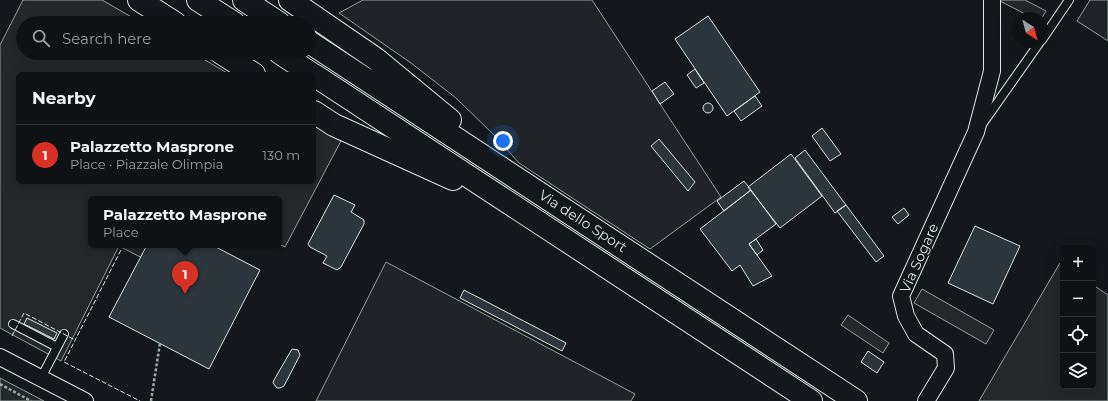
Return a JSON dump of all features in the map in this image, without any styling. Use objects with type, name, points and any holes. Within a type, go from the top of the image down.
[{"type":"street","points":[[139,0],[164,16]]},
{"type":"street","points":[[198,0],[223,16]]},
{"type":"street","points":[[244,0],[268,16]]},
{"type":"street","points":[[290,0],[313,16]]},
{"type":"street","name":"Via Sogare","points":[[933,398],[946,368],[945,354],[916,334],[906,316],[901,296],[976,132],[992,71],[992,0]]},
{"type":"street","points":[[316,18],[376,59],[536,190]]},
{"type":"street","name":"Via dello Sport","points":[[316,47],[856,401]]},
{"type":"street","points":[[233,60],[251,72]]},
{"type":"street","name":"Via dello Sport","points":[[290,60],[308,72]]},
{"type":"street","name":"Via dello Sport","points":[[316,77],[811,401]]},
{"type":"street","points":[[316,113],[334,125],[521,211]]},
{"type":"street","points":[[0,357],[85,401]]},
{"type":"lane","points":[[1048,31],[1069,0]]},
{"type":"lane","name":"Via Sogare","points":[[976,132],[1036,48]]},
{"type":"lane","points":[[14,324],[57,347]]},
{"type":"lane","points":[[41,378],[64,334]]},
{"type":"path","points":[[151,401],[160,343]]},
{"type":"path","points":[[0,384],[31,401]]},
{"type":"shaded area","points":[[23,0],[102,0],[130,16],[16,16],[16,60],[205,60],[226,72],[16,72],[16,184],[316,184],[316,124],[342,139],[285,247],[282,246],[282,196],[88,196],[88,248],[118,248],[61,361],[0,328],[0,45]]},
{"type":"shaded area","points":[[363,0],[592,0],[721,197],[650,249],[519,163],[495,136],[456,98],[411,63],[339,13]]},
{"type":"shaded area","points":[[1025,0],[1046,11],[1021,12],[1000,1]]},
{"type":"shaded area","points":[[1090,0],[1108,0],[1108,41],[1077,21]]},
{"type":"shaded area","points":[[123,248],[158,248],[150,262]]},
{"type":"shaded area","points":[[386,262],[635,394],[631,401],[316,401]]},
{"type":"shaded area","points":[[1060,263],[1060,389],[1096,389],[1096,287],[1108,295],[1108,401],[979,401]]},
{"type":"shaded area","points":[[922,289],[994,330],[986,344],[914,303]]},
{"type":"shaded area","points":[[848,315],[889,343],[883,353],[841,325]]},
{"type":"shaded area","points":[[0,378],[44,401],[0,401]]},
{"type":"building","points":[[708,16],[760,92],[727,116],[675,39]]},
{"type":"building","points":[[695,69],[704,83],[696,88],[687,75]]},
{"type":"building","points":[[665,82],[674,94],[660,104],[652,91]]},
{"type":"building","points":[[755,96],[762,106],[741,121],[734,111]]},
{"type":"building","points":[[706,103],[710,103],[713,108],[710,113],[706,113],[703,110],[703,106]]},
{"type":"building","points":[[822,128],[841,154],[830,161],[812,136]]},
{"type":"building","points":[[659,139],[695,182],[688,191],[651,146]]},
{"type":"building","points":[[805,150],[846,205],[835,213],[795,158]]},
{"type":"building","points":[[791,154],[822,196],[780,228],[748,187]]},
{"type":"building","points":[[744,181],[751,190],[724,211],[717,201]]},
{"type":"building","points":[[751,190],[776,224],[749,244],[772,276],[753,286],[740,265],[732,271],[700,229]]},
{"type":"building","points":[[334,195],[355,205],[351,212],[364,220],[364,224],[341,267],[337,270],[323,263],[327,256],[310,247],[308,244]]},
{"type":"building","points":[[846,205],[884,256],[876,262],[837,211]]},
{"type":"building","points":[[904,208],[909,215],[898,224],[892,217]]},
{"type":"building","points":[[975,226],[1020,246],[993,304],[948,283]]},
{"type":"building","points":[[756,239],[763,250],[757,255],[749,244]]},
{"type":"building","points":[[145,248],[218,248],[260,270],[209,369],[109,317]]},
{"type":"building","points":[[464,290],[566,343],[562,351],[460,298]]},
{"type":"building","points":[[27,318],[57,333],[54,339],[24,324]]},
{"type":"building","points":[[292,349],[298,350],[300,355],[284,386],[277,388],[273,383],[274,380]]},
{"type":"building","points":[[868,351],[884,362],[877,373],[861,362]]},
{"type":"fence","points":[[121,250],[64,362],[140,401]]},
{"type":"fence","points":[[12,336],[24,313],[75,340]]},
{"type":"place","name":"Palazzetto Masprone","points":[[185,294]]}]
